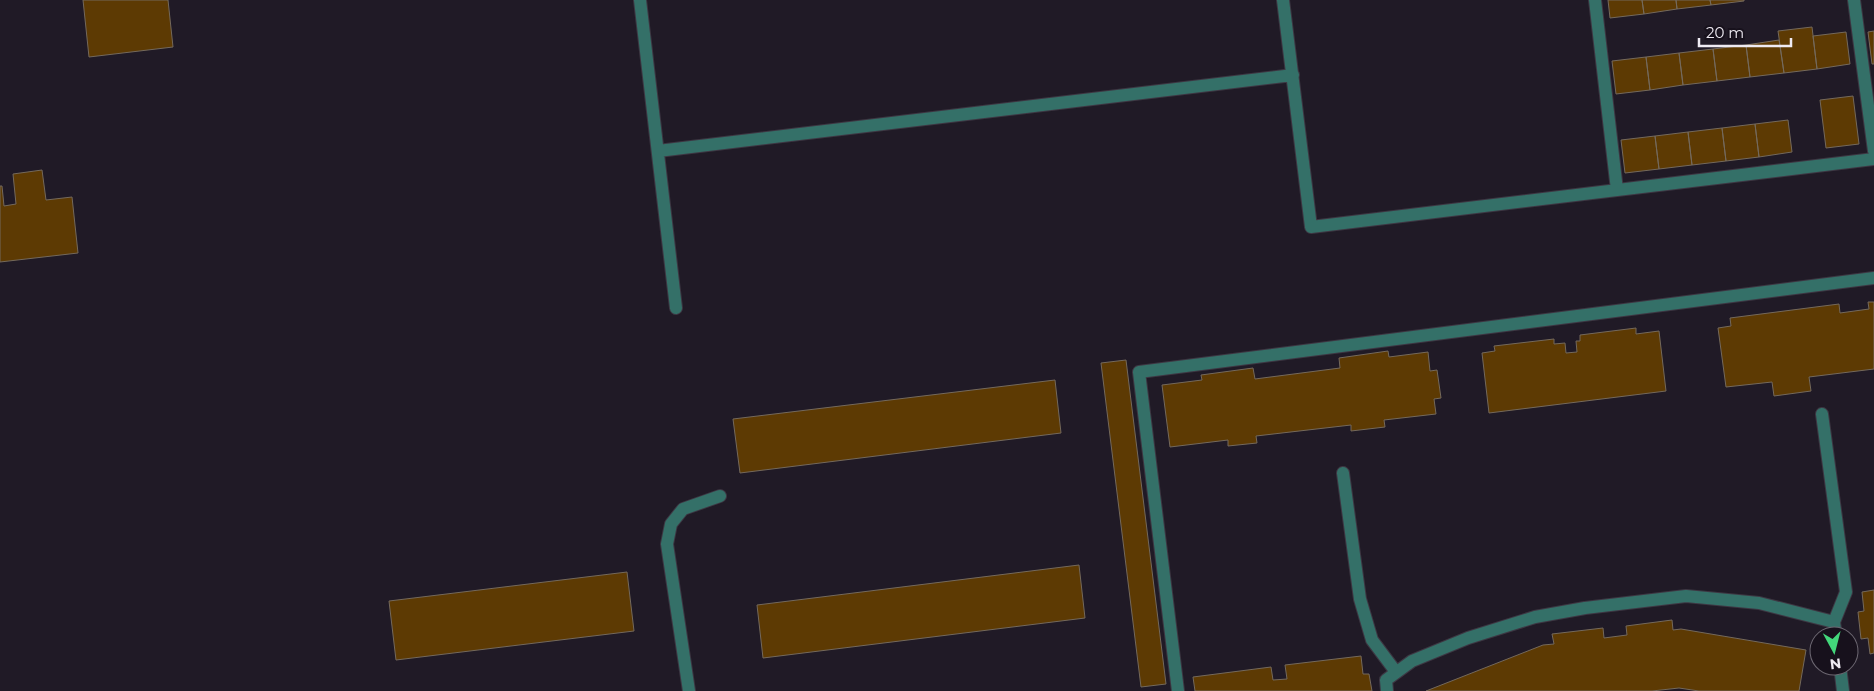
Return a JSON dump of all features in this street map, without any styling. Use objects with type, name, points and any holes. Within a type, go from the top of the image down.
[{"type":"street","points":[[640,0],[676,308]]},
{"type":"street","points":[[1284,0],[1311,227],[1874,158]]},
{"type":"street","points":[[1594,0],[1617,190]]},
{"type":"street","points":[[1854,0],[1874,151]]},
{"type":"street","points":[[658,151],[1293,75]]},
{"type":"street","points":[[1178,691],[1139,372],[1874,278]]},
{"type":"street","points":[[1822,414],[1846,592],[1834,622],[1835,626]]},
{"type":"street","points":[[1343,473],[1360,599],[1372,640],[1396,672]]},
{"type":"street","points":[[689,691],[667,544],[671,524],[683,508],[720,496]]},
{"type":"street","points":[[1387,691],[1386,680],[1412,661],[1468,638],[1535,617],[1585,608],[1686,596],[1759,603],[1834,622]]},
{"type":"street","points":[[1841,676],[1843,691]]},
{"type":"building","points":[[83,0],[168,0],[173,47],[89,57]]},
{"type":"building","points":[[1608,0],[1642,0],[1644,14],[1610,18]]},
{"type":"building","points":[[1642,0],[1676,0],[1677,9],[1644,14]]},
{"type":"building","points":[[1676,0],[1710,0],[1711,5],[1677,9]]},
{"type":"building","points":[[1710,0],[1744,0],[1744,1],[1711,5]]},
{"type":"building","points":[[1812,27],[1817,69],[1784,73],[1778,31]]},
{"type":"building","points":[[1874,31],[1874,64],[1872,64],[1868,32]]},
{"type":"building","points":[[1846,32],[1850,64],[1817,69],[1813,36]]},
{"type":"building","points":[[1779,40],[1784,73],[1750,77],[1746,45]]},
{"type":"building","points":[[1746,45],[1750,77],[1717,81],[1713,49]]},
{"type":"building","points":[[1713,49],[1717,81],[1683,85],[1679,53]]},
{"type":"building","points":[[1679,53],[1683,85],[1650,90],[1646,57]]},
{"type":"building","points":[[1646,57],[1650,90],[1616,94],[1612,61]]},
{"type":"building","points":[[1853,96],[1859,144],[1826,148],[1820,100]]},
{"type":"building","points":[[1788,120],[1792,152],[1759,157],[1755,124]]},
{"type":"building","points":[[1755,124],[1759,157],[1726,161],[1722,128]]},
{"type":"building","points":[[1722,128],[1726,161],[1692,165],[1688,132]]},
{"type":"building","points":[[1688,132],[1692,165],[1659,169],[1655,136]]},
{"type":"building","points":[[1655,136],[1659,169],[1625,173],[1621,140]]},
{"type":"building","points":[[42,170],[46,200],[72,197],[78,253],[0,262],[0,186],[2,186],[4,206],[16,204],[13,174]]},
{"type":"building","points":[[1868,302],[1874,302],[1874,369],[1809,377],[1811,391],[1774,396],[1772,382],[1726,387],[1718,328],[1731,326],[1730,318],[1839,304],[1840,313],[1869,309]]},
{"type":"building","points":[[1636,328],[1636,334],[1659,331],[1666,391],[1489,413],[1482,353],[1495,351],[1494,346],[1554,339],[1554,344],[1565,343],[1566,353],[1577,352],[1576,341],[1580,341],[1580,335]]},
{"type":"building","points":[[1388,351],[1389,357],[1428,352],[1430,371],[1437,370],[1441,398],[1434,399],[1436,414],[1384,420],[1385,427],[1351,431],[1351,425],[1256,436],[1257,443],[1228,446],[1228,440],[1170,447],[1162,385],[1202,380],[1201,375],[1253,368],[1255,379],[1340,368],[1339,358]]},
{"type":"building","points":[[1126,360],[1166,684],[1141,687],[1101,363]]},
{"type":"building","points":[[1055,380],[1061,433],[740,473],[733,419]]},
{"type":"building","points":[[1079,565],[1085,618],[763,658],[757,605]]},
{"type":"building","points":[[627,572],[634,631],[396,660],[389,601]]},
{"type":"building","points":[[1874,590],[1874,653],[1870,654],[1868,638],[1861,639],[1858,612],[1864,611],[1862,592]]},
{"type":"building","points":[[1672,620],[1673,630],[1681,629],[1806,650],[1799,691],[1699,691],[1679,688],[1652,691],[1426,691],[1543,645],[1554,644],[1552,634],[1603,628],[1604,638],[1627,635],[1626,626]]},
{"type":"building","points":[[1361,656],[1363,674],[1369,674],[1372,691],[1195,691],[1193,677],[1271,667],[1273,680],[1287,679],[1285,665]]}]
